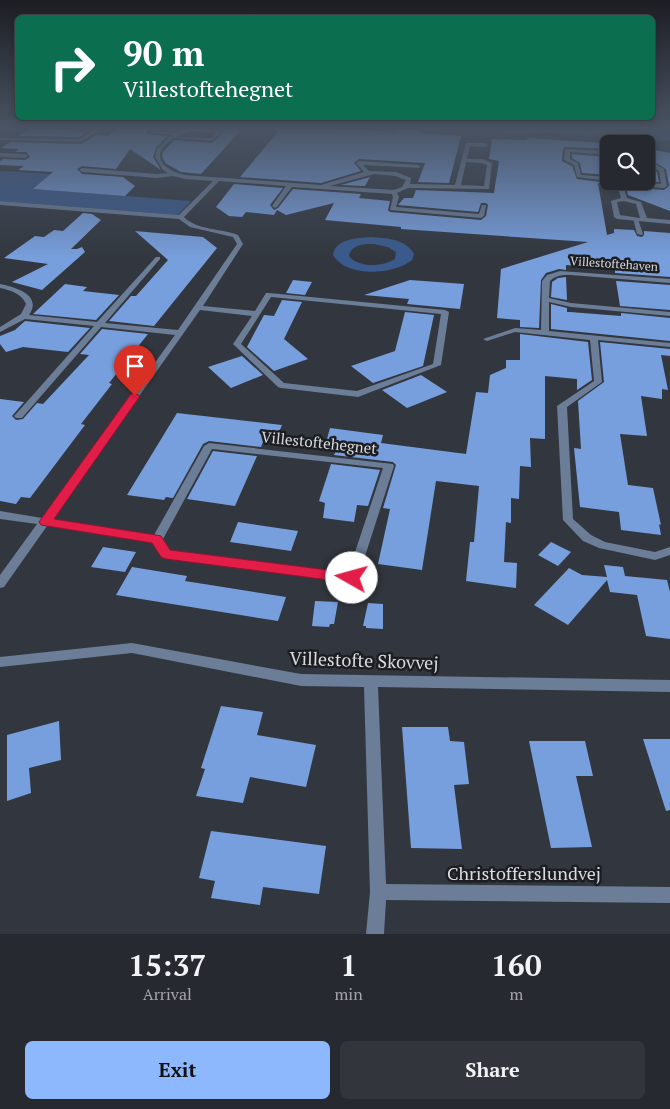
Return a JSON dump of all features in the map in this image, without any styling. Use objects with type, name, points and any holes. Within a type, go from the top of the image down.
[{"type":"street","points":[[102,172],[157,176],[172,174],[217,180],[394,192],[408,186],[487,188],[489,172]]},
{"type":"street","points":[[169,172],[172,174]]},
{"type":"street","points":[[458,186],[461,172]]},
{"type":"street","points":[[578,172],[579,176],[600,178]]},
{"type":"street","points":[[655,185],[664,186],[662,172]]},
{"type":"street","points":[[320,187],[367,173],[405,176],[410,180],[408,186]]},
{"type":"street","points":[[182,217],[217,180]]},
{"type":"street","points":[[275,206],[290,185]]},
{"type":"street","points":[[622,190],[624,199]]},
{"type":"street","points":[[394,192],[396,197],[392,210],[481,216],[484,206]]},
{"type":"street","points":[[644,220],[639,203],[624,199],[614,201],[618,217],[644,220],[670,222]]},
{"type":"street","points":[[0,203],[182,217]]},
{"type":"street","points":[[0,584],[198,308],[240,244],[236,236],[221,230],[195,227],[185,222],[182,217]]},
{"type":"street","points":[[19,416],[158,258]]},
{"type":"street","name":"Villestoftehaven","points":[[545,333],[546,281],[550,277],[560,273],[670,281]]},
{"type":"street","points":[[0,286],[8,287],[24,294],[29,300],[30,308],[24,317],[0,330]]},
{"type":"street","points":[[269,295],[445,312],[437,365],[358,394],[281,385],[237,344],[257,314],[269,295]]},
{"type":"street","points":[[545,299],[571,305],[670,314]]},
{"type":"street","points":[[198,308],[257,314]]},
{"type":"street","points":[[24,317],[180,333]]},
{"type":"street","points":[[487,339],[515,330],[670,345]]},
{"type":"street","points":[[594,338],[598,382],[562,406],[568,520],[587,538],[603,545],[655,556],[670,551]]},
{"type":"street","name":"Villestoftehegnet","points":[[209,446],[389,466],[352,578],[166,554],[156,540],[209,446]]},
{"type":"street","points":[[0,515],[156,540]]},
{"type":"street","name":"Villestofte Skovvej","points":[[0,662],[132,648],[301,680],[670,686]]},
{"type":"street","points":[[370,681],[378,892],[375,934]]},
{"type":"street","name":"Christofferslundvej","points":[[378,892],[670,895]]},
{"type":"lane","points":[[635,219],[640,234]]},
{"type":"shaded area","points":[[0,172],[10,172],[52,174],[36,189],[191,201],[178,215],[0,201]]},
{"type":"shaded area","points":[[371,237],[401,242],[414,254],[412,260],[394,269],[371,272],[348,268],[333,255],[338,246],[348,240]],"holes":[[[374,244],[388,247],[396,252],[395,259],[384,264],[358,263],[349,256],[352,249],[359,245]]]},
{"type":"building","points":[[46,172],[80,172],[82,174],[123,177],[135,186],[125,196],[33,189],[53,172]]},
{"type":"building","points":[[180,172],[203,172],[201,174]]},
{"type":"building","points":[[245,172],[359,172],[321,183],[240,177]]},
{"type":"building","points":[[422,172],[452,172],[449,183],[418,182]]},
{"type":"building","points":[[497,172],[574,172],[577,179],[600,182],[600,184],[598,183],[607,235],[614,233],[614,229],[634,230],[637,236],[642,237],[644,231],[670,233],[670,277],[615,273],[615,269],[566,265],[566,270],[559,269],[546,273],[541,280],[539,328],[520,327],[520,320],[497,318],[501,269],[588,242],[401,229],[401,227],[325,220],[334,203],[286,215],[277,210],[274,215],[246,212],[242,217],[229,216],[216,207],[234,184],[283,188],[270,205],[274,210],[278,208],[293,189],[361,194],[359,198],[390,201],[388,210],[390,212],[481,220],[486,216],[488,205],[486,203],[481,203],[478,212],[398,205],[404,198],[413,198],[416,190],[494,193]]},
{"type":"building","points":[[582,172],[600,172],[600,174],[582,173]]},
{"type":"building","points":[[655,172],[657,172],[659,182],[655,182]]},
{"type":"building","points":[[666,172],[670,172],[670,211],[628,195],[627,190],[655,189],[664,190],[669,186]]},
{"type":"building","points":[[370,177],[365,186],[341,185]]},
{"type":"building","points":[[83,213],[92,214],[101,220],[71,249],[82,247],[85,252],[42,290],[12,282],[48,264],[4,258],[35,236],[44,237],[54,230],[63,231]]},
{"type":"building","points":[[135,231],[203,237],[217,248],[154,326],[109,321],[131,296],[136,296],[168,260]]},
{"type":"building","points":[[566,277],[567,300],[551,297],[552,282],[558,278]]},
{"type":"building","points":[[293,280],[312,282],[305,295],[286,293]]},
{"type":"building","points":[[410,280],[464,284],[460,309],[407,304],[409,299],[364,295]]},
{"type":"building","points":[[616,281],[670,285],[670,310],[620,306]]},
{"type":"building","points":[[65,284],[87,287],[83,291],[119,295],[96,320],[33,314]]},
{"type":"building","points":[[282,300],[302,302],[284,339],[308,359],[274,371],[247,347],[264,315],[274,316]]},
{"type":"building","points":[[551,304],[567,308],[567,312],[621,316],[621,313],[670,318],[670,341],[551,329]]},
{"type":"building","points":[[405,312],[434,315],[423,366],[373,383],[351,366],[395,351]]},
{"type":"building","points":[[25,321],[90,328],[68,352],[23,347],[6,352],[0,344],[0,336],[15,330]]},
{"type":"building","points":[[102,329],[148,334],[109,383],[112,384],[81,424],[85,425],[30,498],[21,497],[16,504],[0,501],[0,399],[24,402],[12,416],[16,420],[23,419],[37,403],[43,404],[89,355],[80,354]]},
{"type":"building","points":[[520,334],[588,342],[592,380],[577,390],[577,379],[545,376],[545,439],[530,438],[531,467],[520,466],[519,499],[511,498],[511,523],[506,522],[504,562],[517,563],[516,588],[466,581],[470,542],[474,542],[479,486],[436,481],[422,570],[378,564],[390,509],[383,508],[396,465],[393,462],[334,455],[336,451],[324,450],[330,428],[383,435],[381,443],[466,454],[476,392],[488,393],[490,375],[506,368],[506,360],[520,360]]},
{"type":"building","points":[[600,342],[670,349],[670,356],[661,355],[668,390],[662,389],[662,399],[641,396],[647,436],[620,434],[628,485],[653,488],[661,525],[659,524],[661,535],[621,530],[619,512],[580,507],[574,448],[581,449],[578,401],[604,382]]},
{"type":"building","points":[[242,356],[263,375],[231,388],[208,367]]},
{"type":"building","points":[[421,375],[447,392],[407,408],[382,390]]},
{"type":"building","points":[[177,413],[282,425],[274,444],[263,442],[261,447],[209,441],[203,444],[173,498],[166,497],[164,500],[127,495]]},
{"type":"building","points":[[213,451],[257,456],[235,506],[187,499]]},
{"type":"building","points":[[331,464],[380,470],[368,506],[357,505],[354,522],[323,518],[325,503],[319,501]]},
{"type":"building","points":[[238,522],[298,531],[291,551],[230,542]]},
{"type":"building","points":[[551,542],[571,552],[558,566],[538,555]]},
{"type":"building","points":[[103,547],[136,552],[125,572],[91,567]]},
{"type":"building","points":[[604,565],[623,567],[625,576],[667,580],[670,592],[670,639],[646,636],[637,595],[610,592],[607,580],[568,625],[534,605],[569,568],[582,575],[607,577]]},
{"type":"building","points":[[132,567],[187,576],[185,581],[286,597],[278,621],[116,595]]},
{"type":"building","points":[[315,601],[338,602],[334,624],[330,624],[329,627],[312,626]]},
{"type":"building","points":[[368,603],[383,604],[383,629],[366,628],[366,626],[363,626]]},
{"type":"building","points":[[221,706],[263,712],[257,735],[316,745],[306,787],[250,777],[243,803],[196,796],[205,769],[201,768]]},
{"type":"building","points":[[59,721],[61,760],[29,768],[31,793],[7,801],[7,735]]},
{"type":"building","points":[[402,727],[448,727],[450,741],[464,742],[469,784],[454,785],[462,849],[411,848]]},
{"type":"building","points":[[643,739],[670,739],[670,810],[666,811]]},
{"type":"building","points":[[529,741],[585,741],[593,776],[576,776],[592,847],[551,848]]},
{"type":"building","points":[[211,831],[326,846],[319,894],[263,887],[260,905],[211,898],[215,881],[199,878]]},
{"type":"route","points":[[135,396],[45,522],[156,540],[166,554],[352,578]]}]
